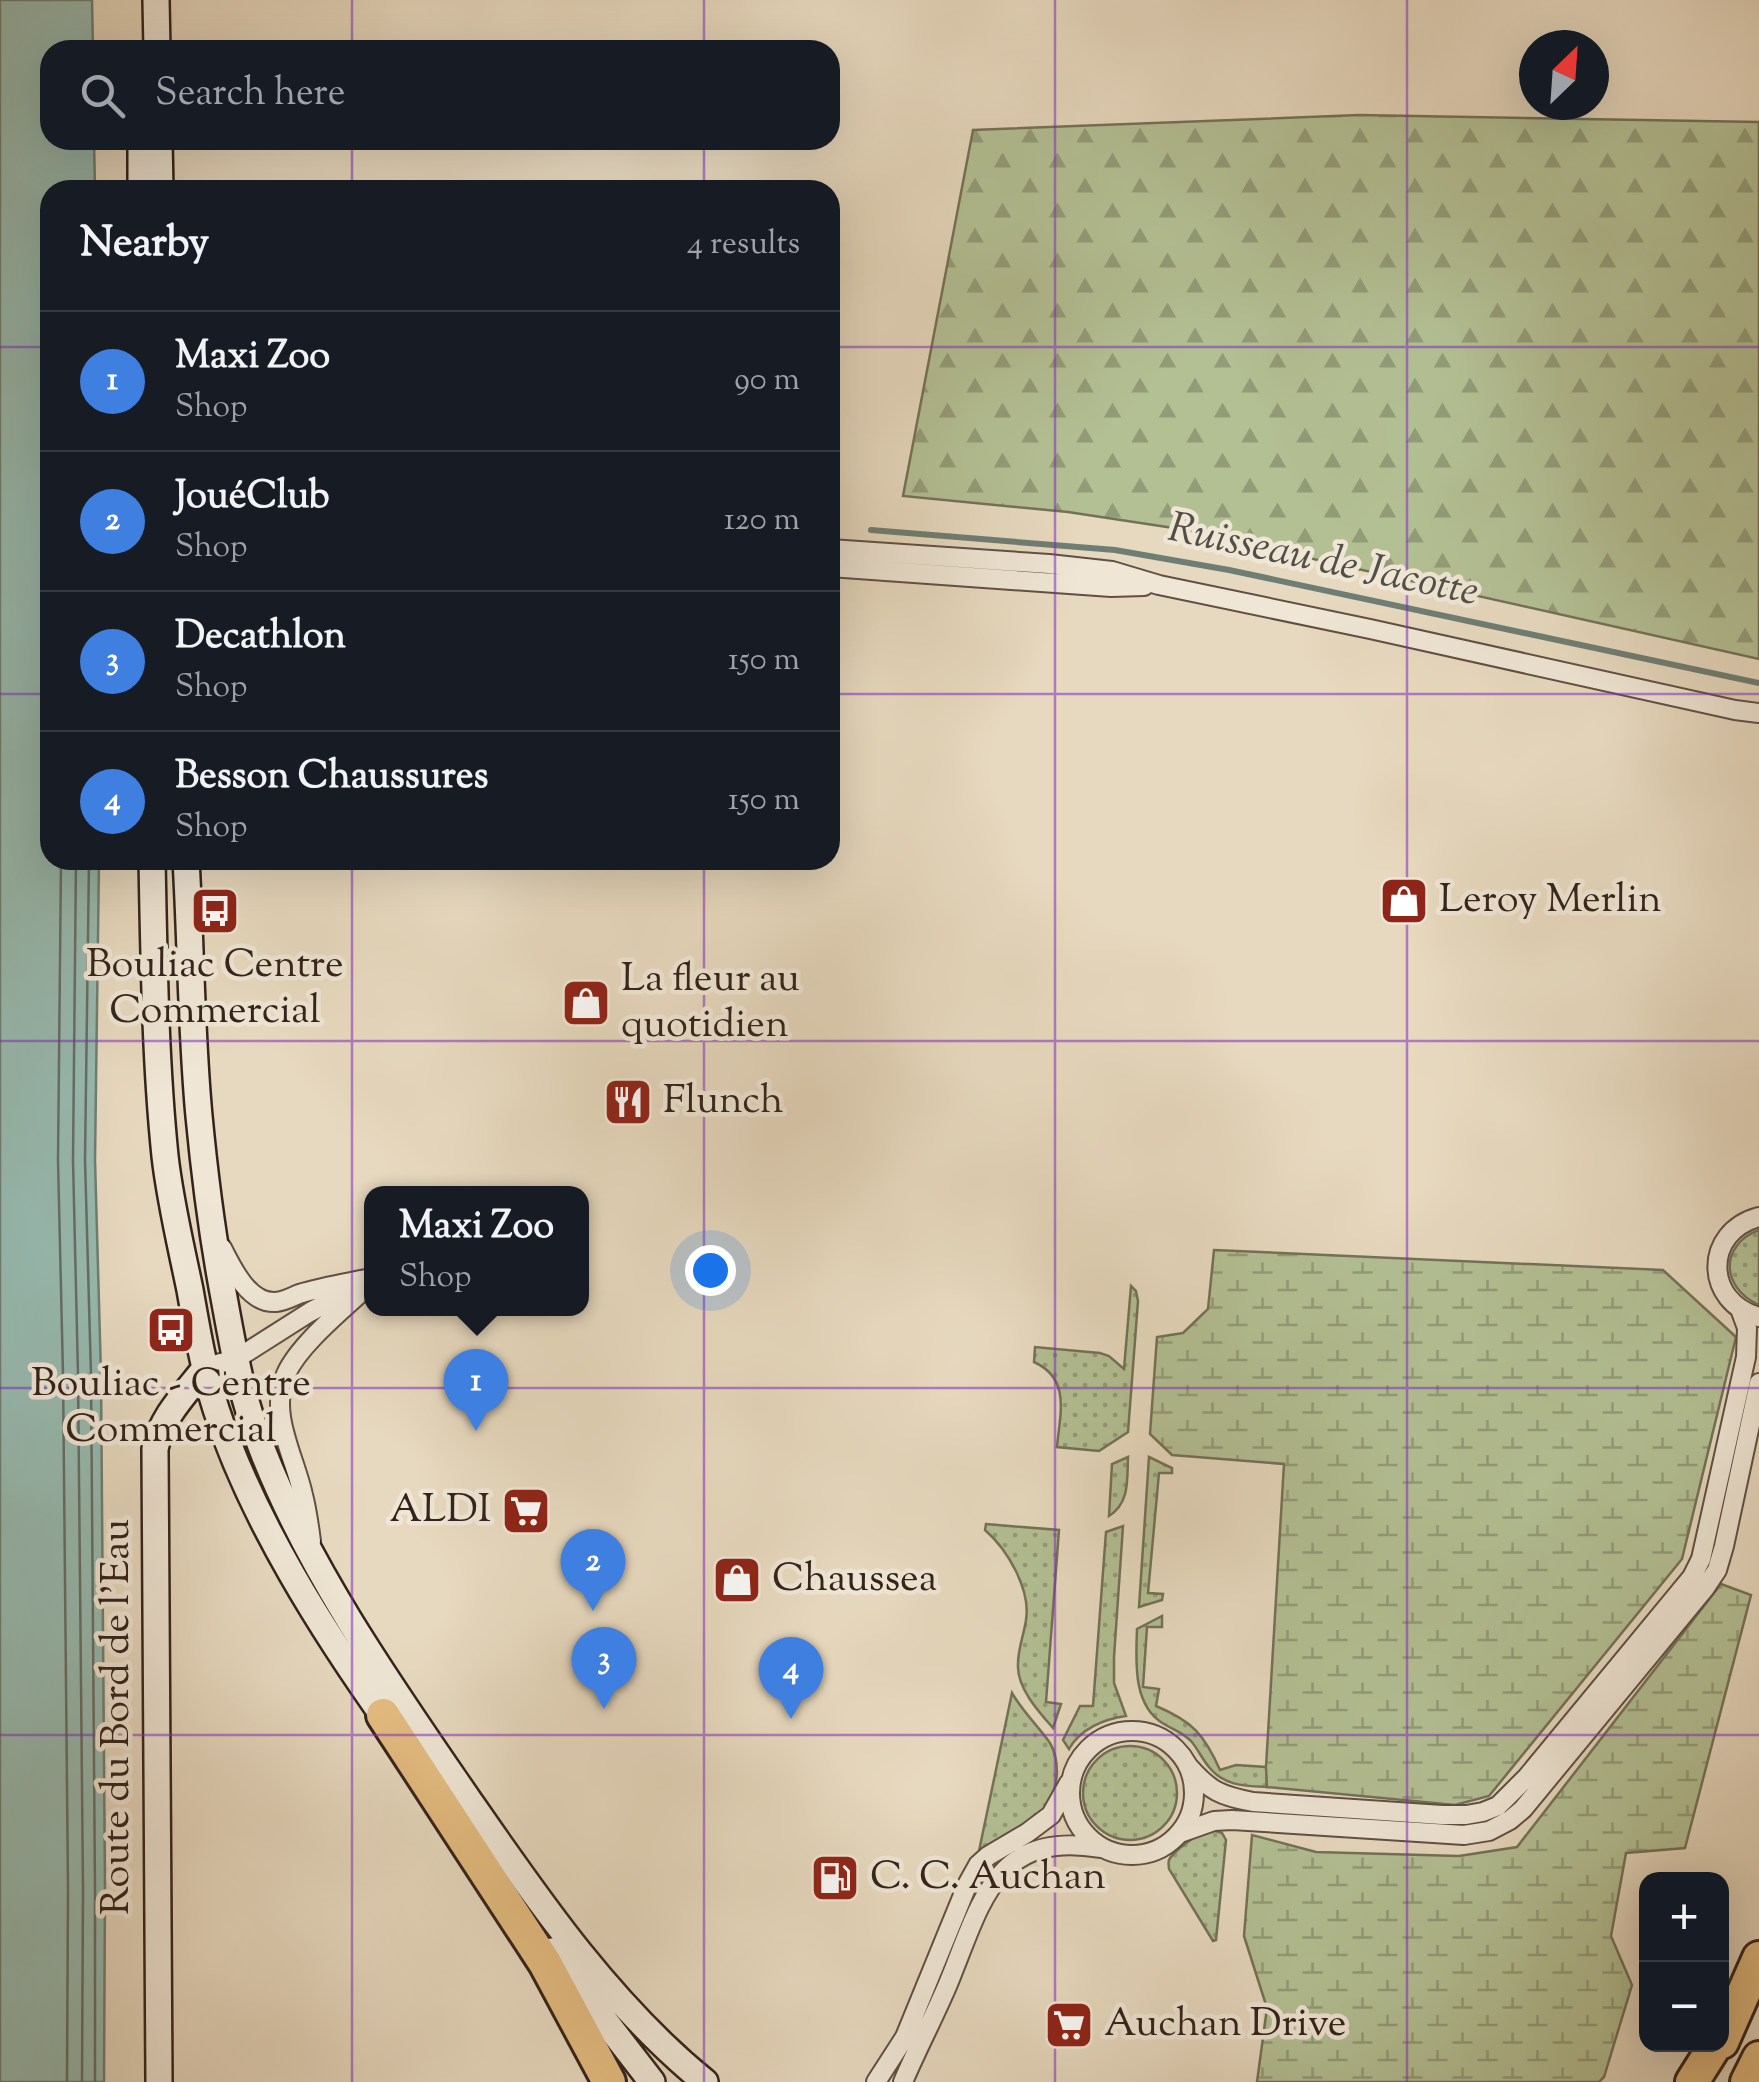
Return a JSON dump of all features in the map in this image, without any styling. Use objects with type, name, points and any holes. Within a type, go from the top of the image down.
[{"type":"highway","points":[[383,1715],[545,1964],[609,2082]]},
{"type":"highway","points":[[1729,2023],[1759,1958]]},
{"type":"highway","points":[[1692,2082],[1712,2052]]},
{"type":"highway","points":[[1702,2082],[1716,2052]]},
{"type":"highway","points":[[1750,2082],[1759,2058]]},
{"type":"highway","points":[[1750,2082],[1759,2066]]},
{"type":"main road","points":[[141,0],[141,40]]},
{"type":"main road","points":[[156,0],[157,40]]},
{"type":"main road","points":[[141,150],[141,180]]},
{"type":"main road","points":[[159,150],[160,180]]},
{"type":"main road","points":[[152,870],[154,984],[165,1159],[216,1408],[260,1512],[319,1617],[383,1715],[554,1954],[652,2082]]},
{"type":"main road","points":[[186,870],[198,1113],[211,1227],[244,1399],[283,1499],[399,1698],[526,1883],[640,2022],[705,2082]]},
{"type":"main road","name":"Route du Bord de l'Eau","points":[[160,2082],[155,1449],[158,1431],[206,1367]]},
{"type":"street","points":[[840,550],[1112,571],[1159,585],[1759,713]]},
{"type":"street","points":[[840,568],[1112,587],[1159,585]]},
{"type":"street","points":[[1735,710],[1759,723]]},
{"type":"street","points":[[876,2082],[904,2037],[978,1865],[1051,1815],[1078,1760],[1106,1736],[1124,1730],[1160,1737],[1177,1750],[1207,1787],[1227,1798],[1442,1815],[1482,1812],[1498,1806],[1527,1777],[1696,1568],[1707,1540],[1746,1357],[1747,1328],[1740,1310],[1720,1283],[1717,1266],[1726,1237],[1747,1220],[1759,1216]]},
{"type":"street","points":[[211,1227],[250,1291],[268,1302],[364,1281]]},
{"type":"street","points":[[206,1367],[236,1359],[364,1284]]},
{"type":"street","points":[[314,1556],[303,1492],[287,1445],[281,1389],[285,1375],[304,1347],[364,1287]]},
{"type":"street","points":[[1740,1310],[1759,1316]]},
{"type":"street","points":[[904,2082],[980,1904],[996,1877],[1014,1861],[1038,1849],[1074,1843],[1122,1855],[1144,1854],[1214,1821],[1464,1835],[1489,1832],[1510,1820],[1541,1788],[1706,1588],[1724,1546],[1759,1383]]},
{"type":"street","points":[[1180,1834],[1194,1801],[1189,1767]]},
{"type":"street","points":[[1070,1783],[1074,1818],[1102,1848]]},
{"type":"green space","points":[[1359,115],[1759,122],[1759,659],[1180,529],[1068,512],[903,496],[973,130]]},
{"type":"green space","points":[[1759,1230],[1759,1305],[1737,1288],[1730,1267],[1737,1246]]},
{"type":"green space","points":[[1214,1250],[1663,1270],[1736,1337],[1682,1559],[1489,1796],[1455,1805],[1267,1787],[1284,1464],[1172,1455],[1150,1434],[1157,1337],[1183,1333],[1208,1309]]},
{"type":"green space","points":[[1131,1286],[1138,1301],[1128,1432],[1099,1451],[1057,1447],[1061,1410],[1058,1387],[1046,1369],[1034,1362],[1035,1347],[1100,1353],[1124,1369]]},
{"type":"green space","points":[[1128,1457],[1124,1497],[1109,1516],[1112,1464]]},
{"type":"green space","points":[[1149,1457],[1172,1468],[1172,1473],[1159,1473],[1148,1593],[1163,1594],[1162,1600],[1139,1607]]},
{"type":"green space","points":[[986,1524],[1059,1530],[1046,1702],[1061,1704],[1053,1728],[1030,1700],[1019,1675],[1025,1596],[1016,1570],[985,1530]]},
{"type":"green space","points":[[1123,1526],[1114,1683],[1126,1716],[1093,1726],[1069,1749],[1063,1740],[1080,1706],[1093,1706],[1106,1532]]},
{"type":"green space","points":[[1721,1584],[1751,1595],[1685,1848],[1626,1853],[1611,1936],[1632,1985],[1604,2077],[1599,2082],[1257,2082],[1267,2008],[1244,1936],[1252,1835],[1316,1852],[1459,1856],[1517,1847]]},
{"type":"green space","points":[[1162,1616],[1162,1627],[1147,1627],[1143,1687],[1159,1689],[1156,1706],[1196,1730],[1220,1770],[1236,1765],[1266,1767],[1267,1787],[1221,1778],[1191,1741],[1164,1724],[1146,1706],[1138,1681],[1137,1629]]},
{"type":"green space","points":[[1012,1693],[1054,1750],[1054,1789],[1030,1822],[979,1851]]},
{"type":"green space","points":[[1130,1746],[1148,1749],[1163,1760],[1174,1775],[1174,1811],[1163,1826],[1148,1837],[1130,1840],[1112,1837],[1097,1826],[1086,1811],[1083,1793],[1086,1775],[1097,1760],[1112,1749]]},
{"type":"green space","points":[[1210,1829],[1222,1833],[1226,1840],[1213,1941],[1169,1869],[1169,1860],[1181,1847]]},
{"type":"water","points":[[0,0],[92,0],[93,40],[40,40],[40,150],[94,150],[95,180],[40,180],[40,870],[99,870],[95,1160],[101,1375],[104,2082],[0,2082]]},
{"type":"waterway","name":"Ruisseau de Jacotte","points":[[871,530],[1115,550],[1229,570],[1759,683]]},
{"type":"place","name":"Leroy Merlin","points":[[1404,901]]},
{"type":"place","name":"Bouliac Centre Commercial","points":[[215,911]]},
{"type":"place","name":"La fleur au quotidien","points":[[586,1003]]},
{"type":"place","name":"Flunch","points":[[628,1102]]},
{"type":"place","name":"Bouliac - Centre Commercial","points":[[171,1330]]},
{"type":"place","name":"Maxi Zoo","points":[[476,1431]]},
{"type":"place","name":"ALDI","points":[[526,1511]]},
{"type":"place","name":"Chaussea","points":[[737,1580]]},
{"type":"place","name":"JouéClub","points":[[593,1611]]},
{"type":"place","name":"Decathlon","points":[[604,1709]]},
{"type":"place","name":"Besson Chaussures","points":[[791,1719]]},
{"type":"place","name":"C. C. Auchan","points":[[835,1878]]},
{"type":"place","name":"Auchan Drive","points":[[1069,2025]]}]
